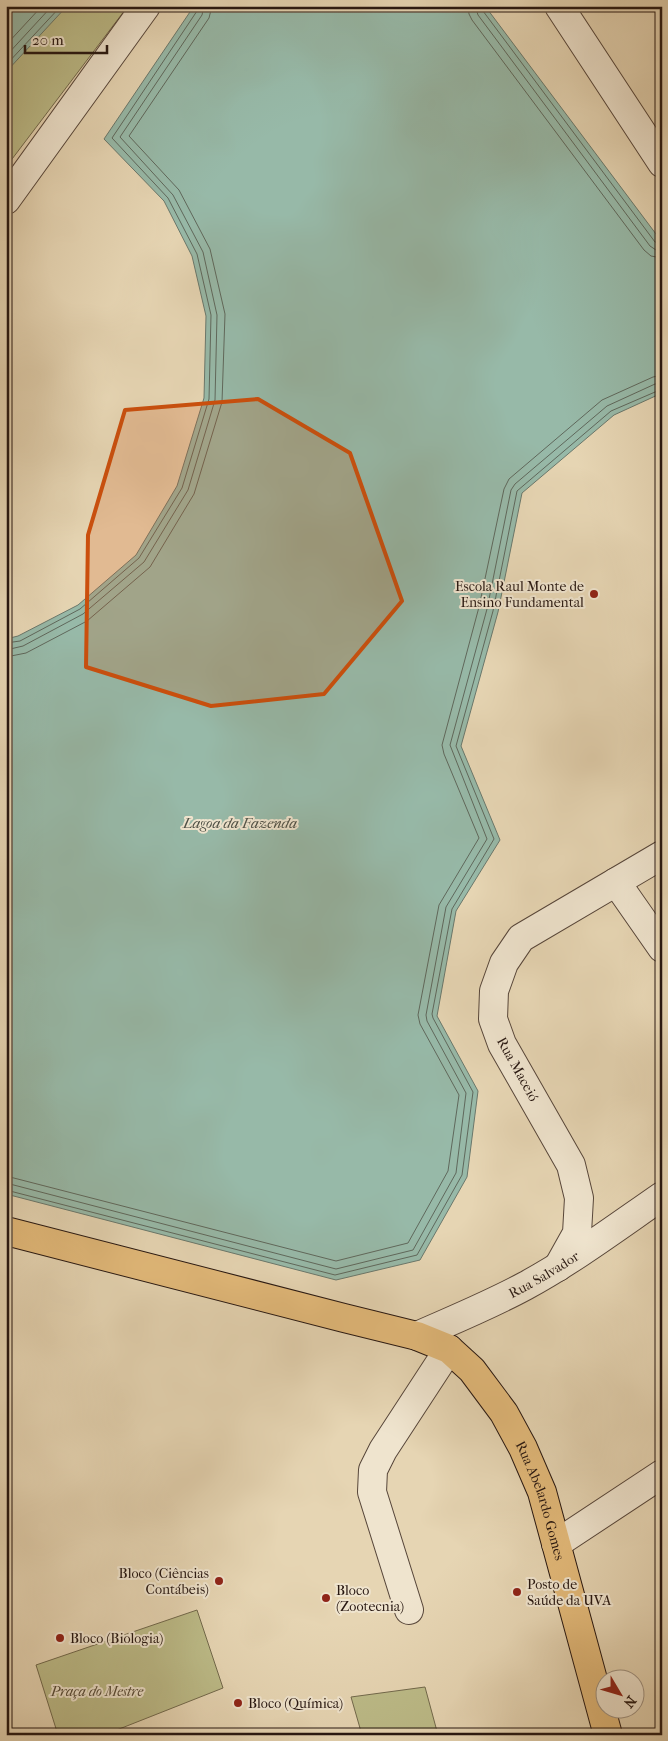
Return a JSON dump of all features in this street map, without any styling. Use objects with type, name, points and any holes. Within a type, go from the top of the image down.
[{"type":"main road","name":"Rua Abelardo Gomes","points":[[6,1231],[417,1336],[449,1349],[472,1370],[504,1413],[542,1492],[608,1735]]},
{"type":"street","points":[[6,200],[146,6]]},
{"type":"street","points":[[565,8],[662,163]]},
{"type":"street","name":"Rua Maceió","points":[[558,1267],[577,1233],[579,1198],[571,1165],[502,1044],[493,1019],[494,991],[504,963],[521,938],[662,855]]},
{"type":"street","points":[[616,882],[662,948]]},
{"type":"street","name":"Rua Salvador","points":[[417,1336],[493,1303],[558,1267],[662,1196]]},
{"type":"street","points":[[409,1610],[372,1492],[373,1470],[383,1450],[449,1349]]},
{"type":"street","points":[[556,1544],[660,1480]]},
{"type":"highlighted area","points":[[258,399],[350,453],[402,601],[324,694],[211,706],[86,667],[88,535],[125,410]]},
{"type":"green space","points":[[6,6],[128,6],[6,167]]},
{"type":"green space","name":"Praça do Mestre","points":[[197,1610],[223,1688],[104,1735],[58,1735],[36,1665]]},
{"type":"green space","points":[[425,1687],[438,1735],[362,1735],[351,1697]]},
{"type":"water","points":[[6,6],[67,6],[6,72]]},
{"type":"water","name":"Lagoa da Fazenda","points":[[194,6],[485,6],[662,242],[662,393],[614,415],[522,493],[498,612],[461,746],[500,840],[456,911],[437,1016],[478,1091],[467,1177],[420,1260],[336,1280],[6,1194],[6,639],[18,636],[78,605],[136,555],[177,486],[204,398],[206,316],[192,256],[164,201],[104,139]]},
{"type":"place","name":"Escola Raul Monte de Ensino Fundamental","points":[[594,594]]},
{"type":"place","name":"Bloco (Ciências Contábeis)","points":[[219,1581]]},
{"type":"place","name":"Posto de Saúde da UVA","points":[[517,1592]]},
{"type":"place","name":"Bloco (Zootecnia)","points":[[326,1598]]},
{"type":"place","name":"Bloco (Biologia)","points":[[60,1638]]},
{"type":"place","name":"Bloco (Química)","points":[[238,1703]]}]
